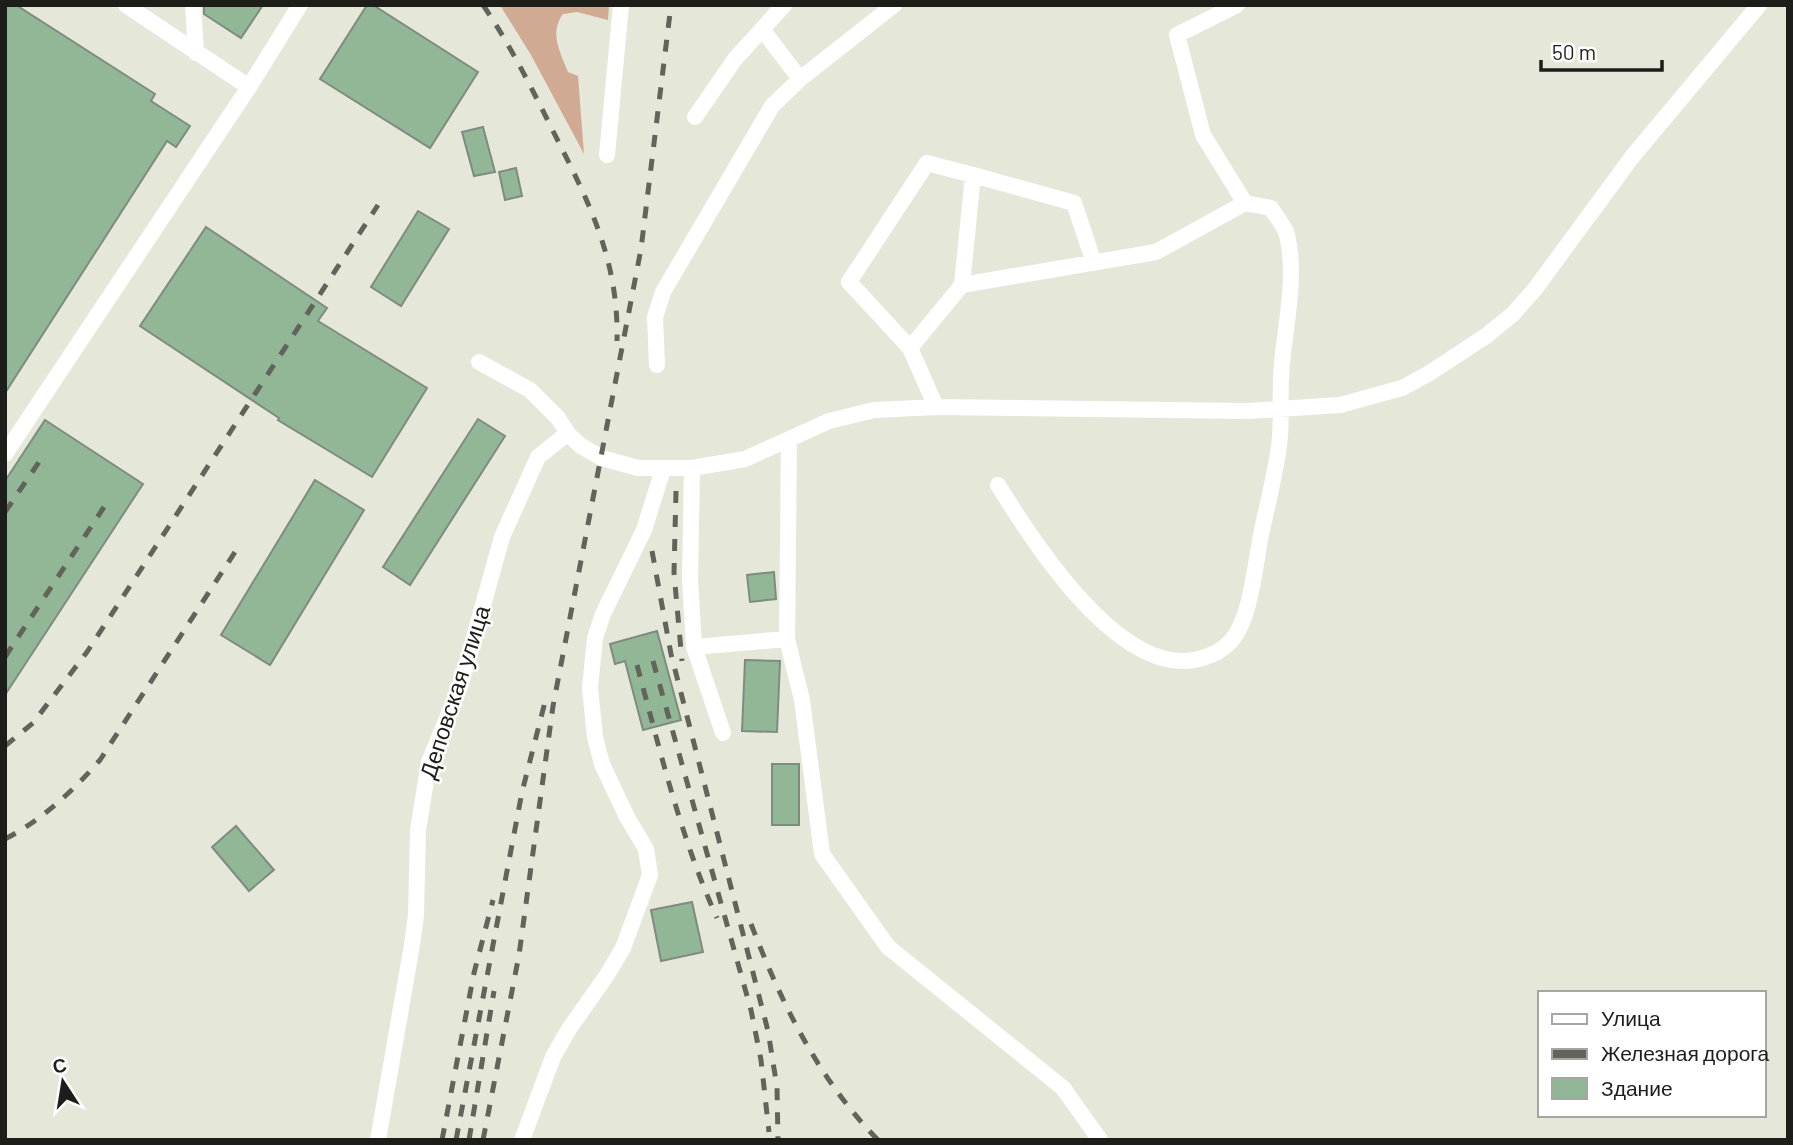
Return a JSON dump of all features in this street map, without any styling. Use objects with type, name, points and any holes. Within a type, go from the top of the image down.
[{"type":"street","points":[[126,5],[249,87]]},
{"type":"street","points":[[193,5],[196,53]]},
{"type":"street","points":[[5,454],[249,87],[300,5]]},
{"type":"street","points":[[607,155],[621,5]]},
{"type":"street","points":[[695,117],[735,59],[784,5]]},
{"type":"street","points":[[1237,5],[1177,35],[1203,135],[1245,203]]},
{"type":"street","points":[[478,362],[530,390],[581,446],[617,464],[663,469],[692,468],[745,459],[829,421],[874,410],[936,407],[1280,411],[1340,405],[1402,388],[1456,356],[1513,314],[1535,289],[1655,128],[1759,5]]},
{"type":"street","points":[[657,365],[655,317],[663,292],[760,123],[772,106],[800,79],[893,6]]},
{"type":"street","points":[[762,29],[800,79]]},
{"type":"street","points":[[936,407],[910,348],[849,282],[927,163],[1074,203],[1094,262]]},
{"type":"street","points":[[910,348],[961,285],[973,175]]},
{"type":"street","points":[[961,285],[1156,252],[1245,203],[1271,208],[1287,233],[1291,262],[1282,350],[1279,446],[1245,612],[1232,640],[1223,648],[1202,658],[1176,662],[1157,658],[1144,651],[1110,626],[1043,556],[998,485]]},
{"type":"street","name":"Деповская улица","points":[[378,1140],[412,945],[416,915],[418,830],[429,762],[461,684],[502,537],[538,457],[569,435]]},
{"type":"street","points":[[789,439],[787,639],[802,700],[822,854],[888,947],[1063,1088],[1100,1140]]},
{"type":"street","points":[[692,468],[690,580],[694,648],[723,733]]},
{"type":"street","points":[[522,1140],[553,1057],[623,948],[650,875],[646,849],[627,817],[603,764],[595,737],[590,688],[595,638],[603,614],[644,530],[663,469]]},
{"type":"street","points":[[694,648],[787,639]]},
{"type":"shaded area","points":[[500,5],[609,5],[608,20],[577,12],[563,14],[557,28],[557,43],[568,72],[578,76],[584,154],[531,55]]},
{"type":"building","points":[[5,5],[16,5],[155,94],[151,101],[190,126],[176,147],[167,141],[5,393]]},
{"type":"building","points":[[204,5],[263,5],[241,38],[204,14]]},
{"type":"building","points":[[367,5],[373,5],[478,72],[430,148],[320,79]]},
{"type":"building","points":[[483,127],[495,172],[474,176],[462,132]]},
{"type":"building","points":[[516,168],[522,196],[505,200],[499,172]]},
{"type":"building","points":[[418,211],[449,229],[401,306],[371,287]]},
{"type":"building","points":[[206,227],[327,308],[318,321],[427,388],[372,477],[278,420],[279,418],[140,326]]},
{"type":"building","points":[[478,419],[505,436],[410,585],[383,567]]},
{"type":"building","points":[[45,420],[143,484],[5,695],[5,481]]},
{"type":"building","points":[[315,480],[364,510],[270,665],[221,635]]},
{"type":"building","points":[[774,572],[776,599],[750,602],[747,575]]},
{"type":"building","points":[[657,631],[681,720],[643,730],[625,661],[615,664],[610,644]]},
{"type":"building","points":[[745,660],[780,661],[777,732],[742,731]]},
{"type":"building","points":[[772,764],[799,764],[799,825],[772,825]]},
{"type":"building","points":[[236,826],[274,870],[249,891],[212,847]]},
{"type":"building","points":[[692,902],[703,952],[661,961],[651,910]]},
{"type":"railway","points":[[483,5],[529,84],[590,208],[613,284],[617,341]]},
{"type":"railway","points":[[483,1140],[519,955],[553,706],[641,249],[671,5]]},
{"type":"railway","points":[[5,746],[33,723],[87,652],[378,205]]},
{"type":"railway","points":[[5,512],[39,462]]},
{"type":"railway","points":[[676,491],[674,573],[682,661]]},
{"type":"railway","points":[[5,657],[104,507]]},
{"type":"railway","points":[[5,839],[56,804],[100,760],[237,549]]},
{"type":"railway","points":[[652,551],[671,654],[768,1031],[777,1087],[778,1140]]},
{"type":"railway","points":[[653,661],[751,1010],[761,1060],[769,1132]]},
{"type":"railway","points":[[637,665],[681,824],[717,918]]},
{"type":"railway","points":[[456,1140],[522,792],[546,698]]},
{"type":"railway","points":[[442,1140],[474,973],[493,900]]},
{"type":"railway","points":[[751,924],[775,982],[803,1038],[837,1091],[878,1140]]},
{"type":"railway","points":[[469,1140],[494,991]]}]
